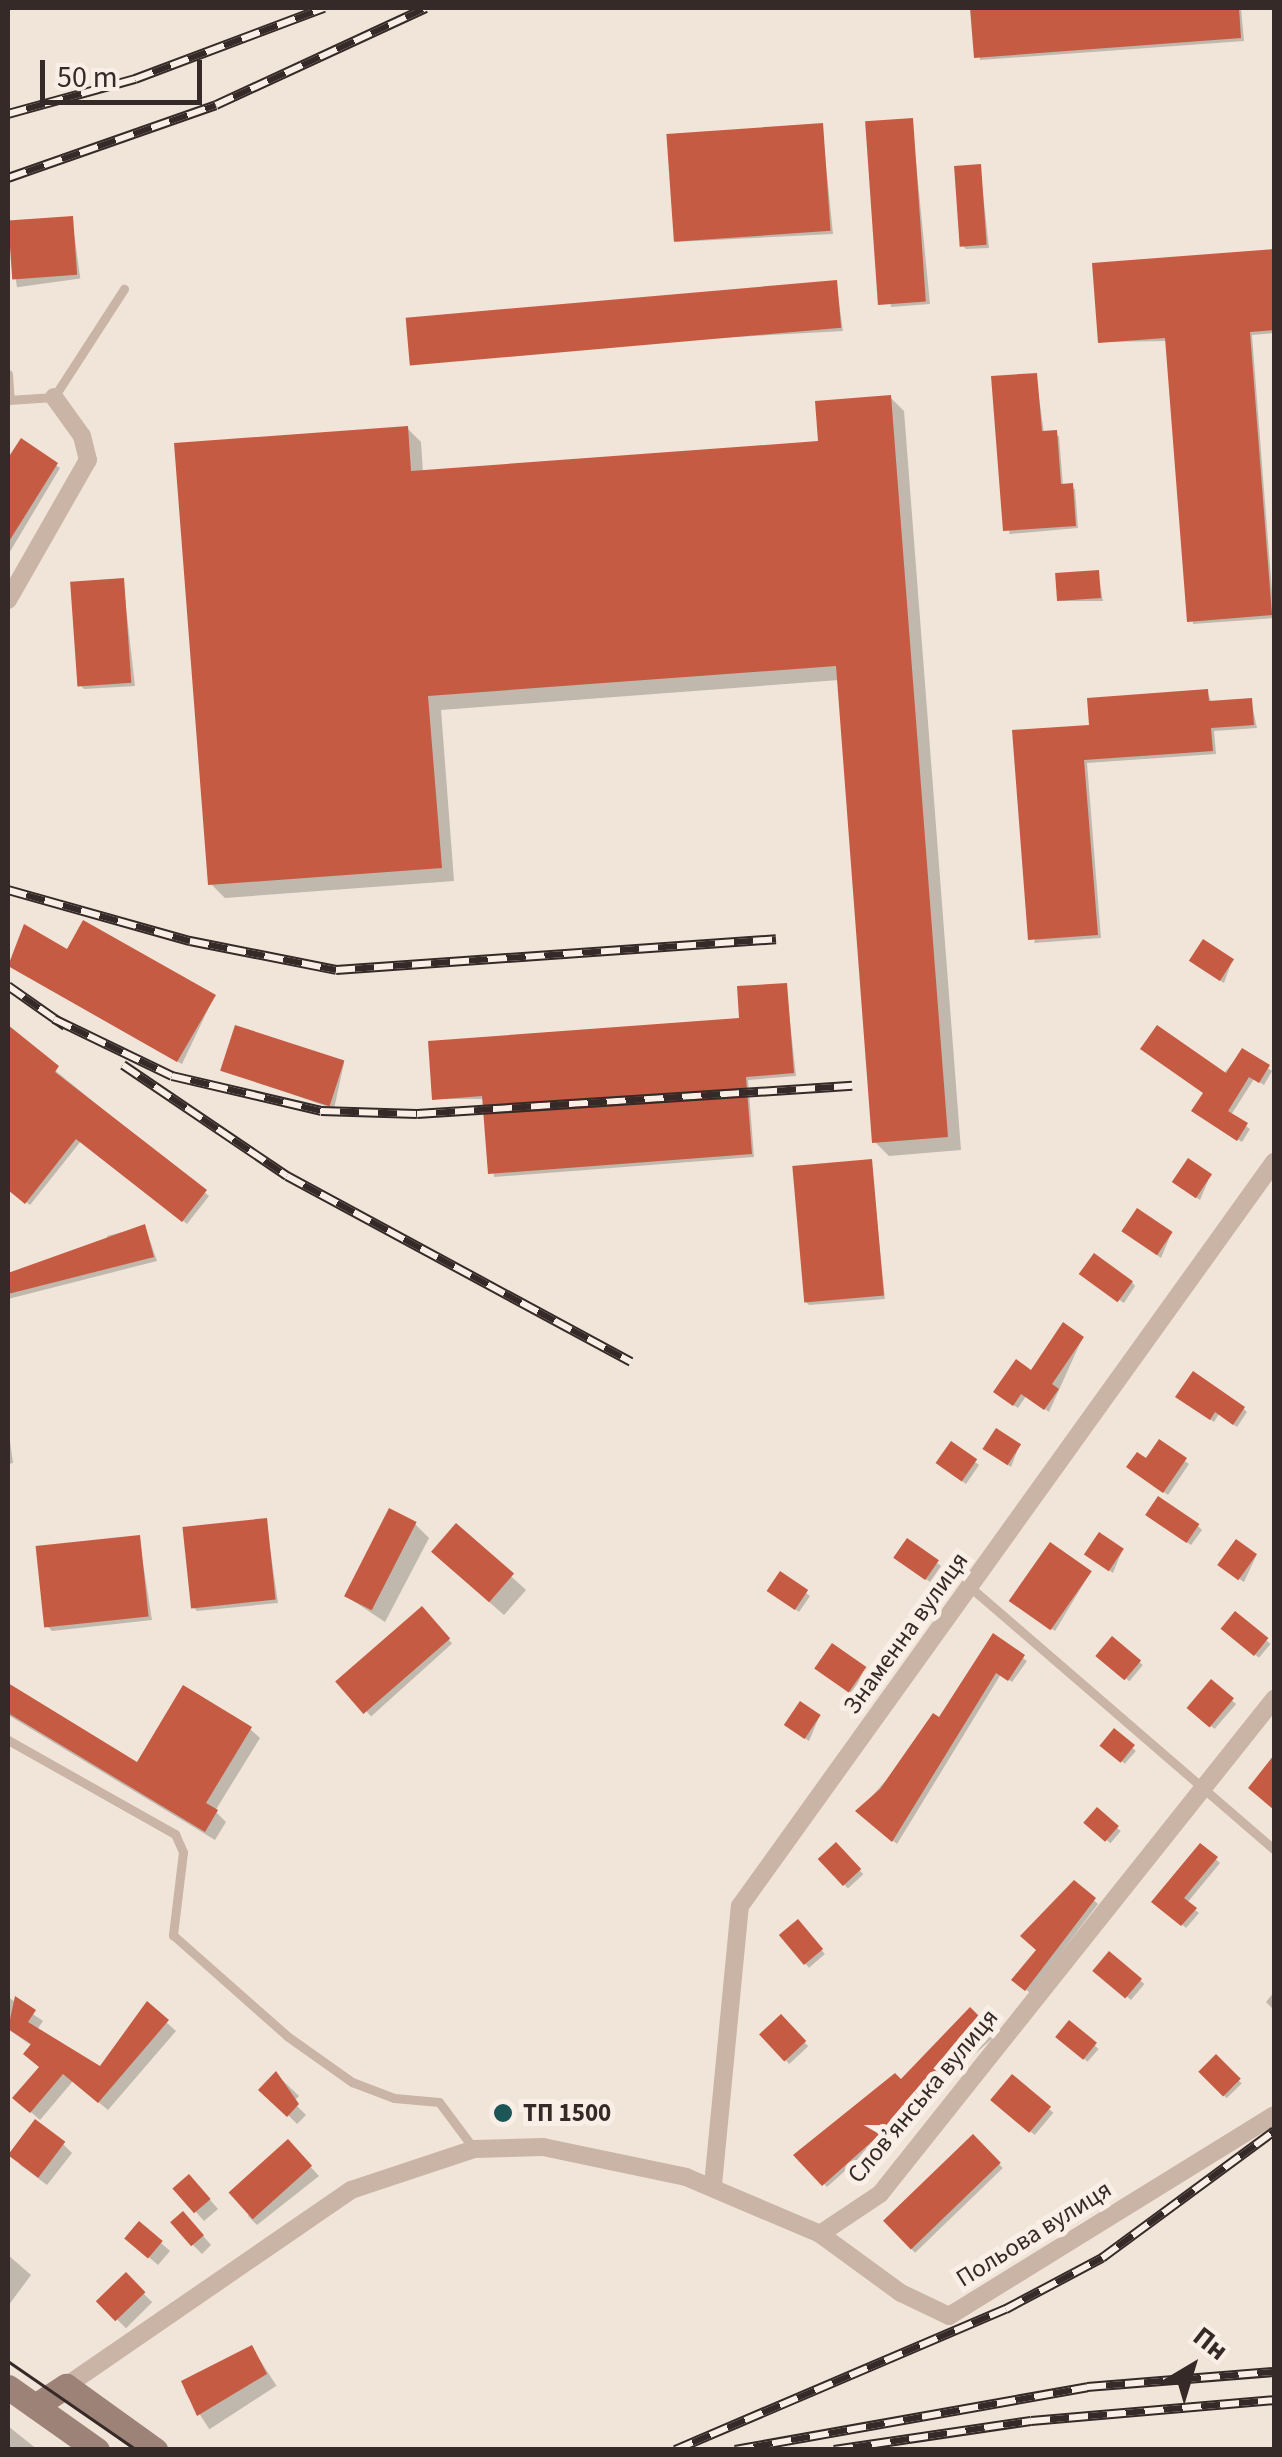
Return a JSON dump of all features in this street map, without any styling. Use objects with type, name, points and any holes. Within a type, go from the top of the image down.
[{"type":"main road","points":[[34,2406],[66,2386],[156,2450]]},
{"type":"main road","points":[[8,2387],[96,2450]]},
{"type":"street","points":[[8,600],[88,460],[82,436],[54,397]]},
{"type":"street","name":"Знаменна вулиця","points":[[713,2185],[740,1906],[1274,1162]]},
{"type":"street","name":"Слов’янська вулиця","points":[[820,2234],[880,2194],[1274,1699]]},
{"type":"street","name":"Польова вулиця","points":[[820,2234],[902,2293],[949,2316],[1274,2114]]},
{"type":"street","points":[[66,2386],[351,2190],[474,2150],[543,2148],[713,2185],[759,2212],[820,2234]]},
{"type":"lane","points":[[8,374],[9,400],[54,397],[124,289]]},
{"type":"lane","points":[[970,1587],[1203,1793],[1274,1849]]},
{"type":"lane","points":[[8,1740],[175,1834],[183,1852],[174,1936],[287,2036],[352,2082],[394,2098],[439,2102],[474,2150]]},
{"type":"building","points":[[970,8],[1239,8],[1241,38],[974,58]]},
{"type":"building","points":[[913,118],[926,302],[878,305],[865,121]]},
{"type":"building","points":[[823,123],[831,231],[674,242],[666,134]]},
{"type":"building","points":[[981,164],[987,245],[960,247],[954,166]]},
{"type":"building","points":[[73,216],[77,275],[12,279],[8,221]]},
{"type":"building","points":[[1274,249],[1274,330],[1250,332],[1272,615],[1187,622],[1165,338],[1098,343],[1092,263]]},
{"type":"building","points":[[837,280],[841,328],[410,366],[406,318]]},
{"type":"building","points":[[1037,373],[1042,431],[1057,430],[1061,484],[1073,483],[1076,526],[1003,531],[991,376]]},
{"type":"building","points":[[891,395],[948,1137],[872,1143],[836,666],[428,696],[442,868],[208,885],[174,443],[408,426],[411,471],[818,441],[815,401]]},
{"type":"building","points":[[21,438],[58,463],[8,543],[8,458]]},
{"type":"building","points":[[1099,570],[1101,598],[1057,601],[1055,573]]},
{"type":"building","points":[[124,578],[131,683],[77,687],[70,582]]},
{"type":"building","points":[[1208,689],[1209,701],[1252,698],[1254,725],[1211,728],[1213,751],[1084,760],[1098,935],[1028,940],[1012,730],[1089,725],[1087,698]]},
{"type":"building","points":[[83,920],[216,995],[177,1062],[8,966],[24,924],[67,949]]},
{"type":"building","points":[[1203,939],[1234,959],[1220,981],[1189,961]]},
{"type":"building","points":[[787,983],[794,1073],[746,1077],[752,1154],[488,1174],[482,1096],[432,1100],[428,1041],[739,1018],[737,986]]},
{"type":"building","points":[[8,1025],[59,1066],[55,1072],[207,1190],[182,1222],[76,1139],[25,1204],[8,1190]]},
{"type":"building","points":[[235,1025],[344,1061],[330,1106],[220,1071]]},
{"type":"building","points":[[1157,1025],[1226,1073],[1242,1048],[1270,1065],[1259,1083],[1249,1077],[1228,1111],[1248,1123],[1237,1141],[1191,1111],[1203,1093],[1140,1049]]},
{"type":"building","points":[[1188,1158],[1212,1174],[1196,1198],[1172,1182]]},
{"type":"building","points":[[872,1159],[884,1295],[804,1302],[792,1166]]},
{"type":"building","points":[[1137,1208],[1173,1232],[1157,1255],[1121,1231]]},
{"type":"building","points":[[145,1224],[154,1257],[8,1294],[8,1273]]},
{"type":"building","points":[[1094,1253],[1133,1281],[1118,1302],[1079,1274]]},
{"type":"building","points":[[1063,1322],[1084,1337],[1052,1384],[1059,1389],[1044,1410],[1021,1394],[1013,1406],[993,1392],[1016,1359],[1031,1370]]},
{"type":"building","points":[[1193,1371],[1245,1407],[1233,1425],[1215,1412],[1210,1420],[1175,1397]]},
{"type":"building","points":[[996,1428],[1021,1444],[1008,1465],[982,1449]]},
{"type":"building","points":[[1159,1439],[1187,1458],[1163,1493],[1126,1467],[1137,1452],[1146,1458]]},
{"type":"building","points":[[951,1441],[977,1459],[962,1481],[936,1463]]},
{"type":"building","points":[[1158,1496],[1199,1524],[1187,1543],[1145,1515]]},
{"type":"building","points":[[389,1508],[417,1522],[372,1610],[344,1596]]},
{"type":"building","points":[[267,1518],[276,1600],[191,1608],[182,1527]]},
{"type":"building","points":[[456,1523],[514,1574],[489,1602],[431,1552]]},
{"type":"building","points":[[1099,1532],[1124,1549],[1109,1571],[1084,1554]]},
{"type":"building","points":[[140,1535],[149,1617],[44,1628],[36,1546]]},
{"type":"building","points":[[907,1538],[939,1560],[925,1580],[893,1558]]},
{"type":"building","points":[[1236,1539],[1257,1554],[1238,1580],[1217,1565]]},
{"type":"building","points":[[1050,1542],[1092,1571],[1050,1630],[1009,1601]]},
{"type":"building","points":[[780,1571],[808,1590],[795,1610],[767,1591]]},
{"type":"building","points":[[422,1606],[450,1638],[363,1714],[335,1681]]},
{"type":"building","points":[[1235,1611],[1268,1638],[1254,1656],[1221,1629]]},
{"type":"building","points":[[993,1633],[1025,1655],[1008,1681],[996,1673],[892,1842],[855,1811],[880,1789],[933,1713],[939,1717]]},
{"type":"building","points":[[1112,1636],[1141,1660],[1124,1680],[1095,1656]]},
{"type":"building","points":[[832,1643],[866,1667],[849,1692],[814,1668]]},
{"type":"building","points":[[1211,1679],[1234,1698],[1210,1727],[1187,1708]]},
{"type":"building","points":[[8,1683],[137,1762],[183,1685],[252,1727],[206,1803],[218,1810],[205,1832],[8,1713]]},
{"type":"building","points":[[800,1701],[821,1715],[805,1739],[784,1725]]},
{"type":"building","points":[[1114,1728],[1135,1745],[1121,1763],[1100,1746]]},
{"type":"building","points":[[1274,1755],[1274,1810],[1248,1788]]},
{"type":"building","points":[[1097,1807],[1119,1826],[1105,1842],[1083,1823]]},
{"type":"building","points":[[836,1842],[861,1869],[843,1886],[818,1859]]},
{"type":"building","points":[[1200,1843],[1218,1857],[1184,1898],[1197,1908],[1181,1926],[1151,1902]]},
{"type":"building","points":[[1074,1880],[1096,1898],[1025,1991],[1011,1980],[1036,1950],[1020,1936]]},
{"type":"building","points":[[798,1919],[823,1949],[804,1965],[779,1935]]},
{"type":"building","points":[[1109,1951],[1142,1979],[1125,1999],[1092,1971]]},
{"type":"building","points":[[15,1996],[36,2010],[28,2022],[100,2066],[147,2001],[169,2020],[98,2103],[63,2074],[30,2113],[12,2098],[39,2067],[23,2054],[31,2044],[8,2029]]},
{"type":"building","points":[[970,2007],[994,2031],[822,2186],[793,2155],[895,2073],[901,2079]]},
{"type":"building","points":[[781,2014],[806,2041],[784,2062],[759,2034]]},
{"type":"building","points":[[1069,2020],[1097,2043],[1083,2060],[1055,2037]]},
{"type":"building","points":[[1216,2054],[1241,2079],[1223,2096],[1198,2072]]},
{"type":"building","points":[[276,2071],[299,2104],[287,2117],[258,2090]]},
{"type":"building","points":[[1012,2074],[1051,2107],[1029,2133],[990,2100]]},
{"type":"building","points":[[35,2119],[65,2142],[38,2178],[8,2155]]},
{"type":"building","points":[[973,2134],[1001,2163],[911,2250],[883,2221]]},
{"type":"building","points":[[288,2139],[312,2166],[253,2219],[229,2193]]},
{"type":"building","points":[[189,2174],[211,2199],[194,2213],[172,2188]]},
{"type":"building","points":[[183,2211],[204,2235],[191,2246],[170,2222]]},
{"type":"building","points":[[139,2221],[163,2241],[148,2259],[124,2239]]},
{"type":"building","points":[[126,2272],[145,2292],[115,2321],[96,2301]]},
{"type":"building","points":[[252,2345],[267,2374],[197,2416],[181,2381]]},
{"type":"tram line","points":[[8,2361],[137,2450]]},
{"type":"railway","points":[[8,114],[135,79],[324,8]]},
{"type":"railway","points":[[8,178],[216,105],[426,8]]},
{"type":"railway","points":[[8,890],[190,941],[336,970],[776,939]]},
{"type":"railway","points":[[8,986],[65,1026]]},
{"type":"railway","points":[[54,1019],[172,1076],[321,1111],[417,1114],[852,1086]]},
{"type":"railway","points":[[123,1065],[287,1176],[631,1362]]},
{"type":"railway","points":[[675,2450],[1006,2309],[1102,2258],[1274,2131]]},
{"type":"railway","points":[[735,2450],[1087,2387],[1274,2372]]},
{"type":"railway","points":[[834,2450],[1031,2421],[1274,2400]]},
{"type":"place","name":"ТП 1500","points":[[503,2113]]}]
